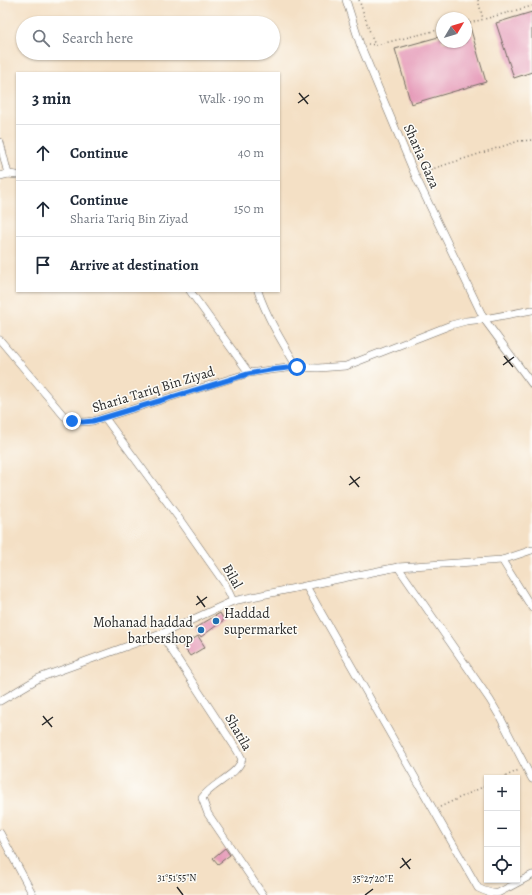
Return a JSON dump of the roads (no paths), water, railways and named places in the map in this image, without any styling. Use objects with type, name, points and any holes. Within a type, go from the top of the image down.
[{"type":"street","name":"Sharia Gaza","points":[[346,0],[360,44],[415,175],[484,319],[532,384]]},
{"type":"street","points":[[0,142],[8,174]]},
{"type":"street","points":[[0,176],[8,174],[16,175]]},
{"type":"street","points":[[191,292],[248,374]]},
{"type":"street","points":[[258,292],[278,333],[297,367]]},
{"type":"street","name":"Sharia Tariq Bin Ziyad","points":[[0,340],[64,416],[72,421],[83,422],[105,418],[248,374],[297,367],[318,368],[346,366],[451,325],[466,321],[532,310]]},
{"type":"street","name":"Bilal","points":[[0,701],[39,678],[161,634],[233,601],[225,584],[105,418]]},
{"type":"street","points":[[233,601],[398,568],[502,560],[532,550]]},
{"type":"street","points":[[502,560],[532,608]]},
{"type":"street","points":[[398,568],[490,700],[532,779]]},
{"type":"street","points":[[306,586],[478,888],[494,894],[532,875]]},
{"type":"street","name":"Shatila","points":[[161,634],[242,759],[241,764],[237,769],[211,788],[202,798],[208,814],[263,895]]},
{"type":"street","points":[[0,833],[33,895]]},
{"type":"place","name":"Haddad supermarket","points":[[216,621]]},
{"type":"place","name":"Mohanad haddad barbershop","points":[[201,630]]}]
